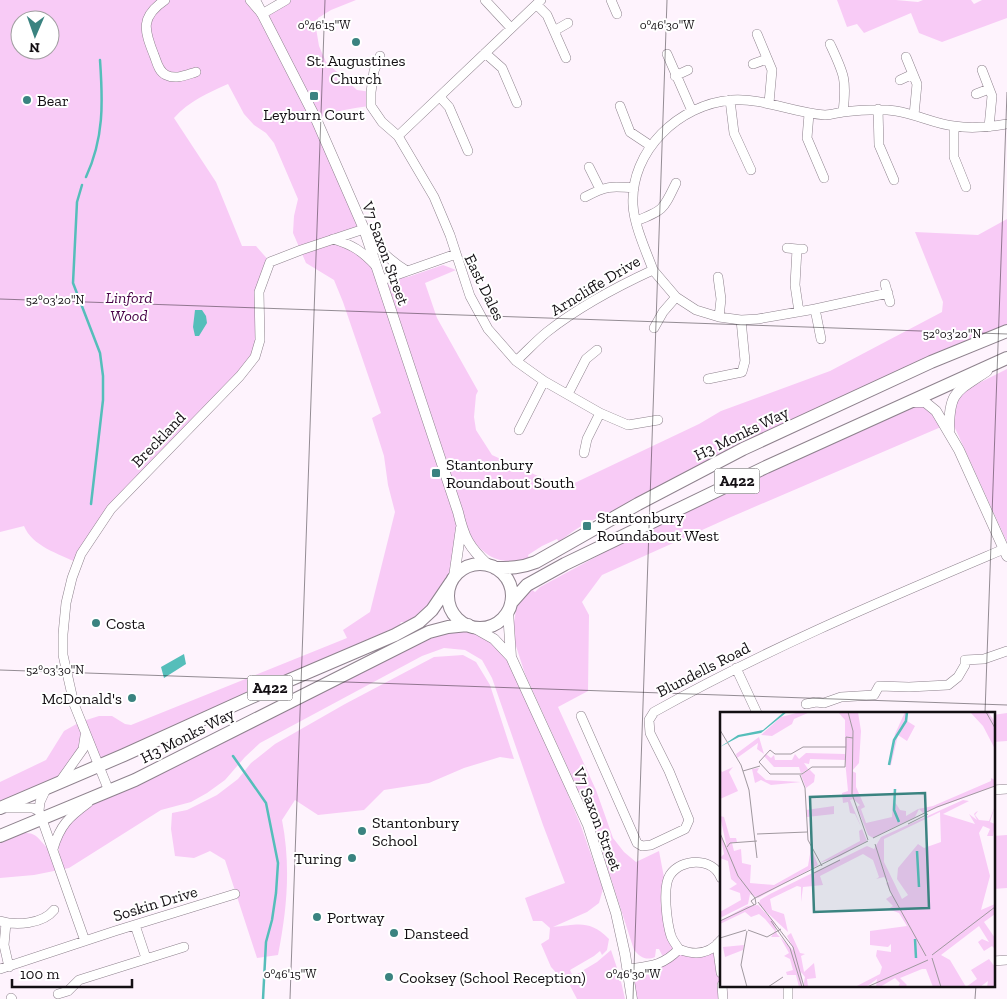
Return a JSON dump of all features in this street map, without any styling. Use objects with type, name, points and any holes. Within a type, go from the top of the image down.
[{"type":"main road","name":"H3 Monks Way","points":[[492,566],[514,568],[530,565],[638,504],[743,449],[931,362],[1007,331]]},
{"type":"main road","name":"A422","points":[[470,626],[482,628],[492,625],[501,619],[527,585],[565,564],[766,467],[1007,358]]},
{"type":"main road","name":"A422","points":[[452,580],[460,570],[469,566],[479,564],[492,566]]},
{"type":"main road","points":[[492,566],[503,574],[509,583],[512,593],[509,607]]},
{"type":"main road","name":"H3 Monks Way","points":[[0,836],[40,815],[96,797],[135,780],[398,640],[432,610],[452,580]]},
{"type":"main road","points":[[452,580],[448,595],[450,607],[458,618],[470,626]]},
{"type":"main road","name":"H3 Monks Way","points":[[0,808],[124,755],[285,682],[398,640],[448,627],[470,626]]},
{"type":"street","points":[[165,0],[153,10],[145,26],[159,68],[166,80],[196,72]]},
{"type":"street","points":[[250,0],[262,14],[286,0]]},
{"type":"street","name":"V7 Saxon Street","points":[[255,0],[292,70],[332,154],[364,229],[460,523],[471,549],[492,566]]},
{"type":"street","points":[[485,0],[511,28]]},
{"type":"street","points":[[611,0],[617,14]]},
{"type":"street","points":[[398,136],[539,2],[547,15],[566,58]]},
{"type":"street","points":[[554,30],[568,23]]},
{"type":"street","points":[[757,34],[772,70],[769,103]]},
{"type":"street","points":[[148,39],[158,37]]},
{"type":"street","points":[[830,44],[844,76],[846,90],[843,112]]},
{"type":"street","points":[[485,53],[502,68],[518,103]]},
{"type":"street","points":[[667,54],[675,76],[692,111]]},
{"type":"street","points":[[380,56],[374,71],[371,106],[382,122],[398,136],[434,197],[456,254]]},
{"type":"street","points":[[906,57],[917,84],[914,115]]},
{"type":"street","points":[[753,64],[767,59]]},
{"type":"street","points":[[675,76],[688,70]]},
{"type":"street","points":[[982,70],[992,96],[989,127]]},
{"type":"street","points":[[900,80],[913,74]]},
{"type":"street","points":[[976,94],[989,88]]},
{"type":"street","points":[[440,97],[449,107],[468,151]]},
{"type":"street","points":[[730,100],[734,133],[751,170]]},
{"type":"street","name":"Arncliffe Drive","points":[[516,361],[563,320],[603,294],[653,270],[636,221],[633,206],[634,188],[640,168],[650,146],[672,123],[692,111],[730,100],[748,100],[769,103],[809,114],[828,115],[878,109],[914,115],[954,126],[989,127],[1007,124]]},
{"type":"street","points":[[620,106],[630,132],[650,146]]},
{"type":"street","points":[[878,109],[879,145],[894,180]]},
{"type":"street","points":[[809,114],[807,138],[824,178]]},
{"type":"street","points":[[954,126],[954,157],[966,187]]},
{"type":"street","points":[[589,167],[600,189]]},
{"type":"street","points":[[636,221],[657,213],[665,206],[676,182]]},
{"type":"street","points":[[585,197],[600,189],[612,186],[634,188]]},
{"type":"street","points":[[364,229],[371,241],[381,252],[407,271]]},
{"type":"street","name":"Breckland","points":[[109,791],[74,704],[64,655],[63,634],[66,603],[72,578],[82,554],[111,509],[240,376],[255,357],[260,340],[259,292],[270,262],[364,229]]},
{"type":"street","points":[[333,239],[364,253],[376,266]]},
{"type":"street","points":[[787,248],[800,249],[795,285],[799,312]]},
{"type":"street","name":"East Dales","points":[[382,280],[456,254],[470,296],[488,329],[516,361],[544,381],[600,413],[628,425],[658,420]]},
{"type":"street","points":[[653,270],[676,297],[696,310],[720,317],[741,320],[758,320],[814,309],[889,298],[885,284]]},
{"type":"street","points":[[718,277],[721,299],[720,317]]},
{"type":"street","points":[[654,328],[663,312],[676,297]]},
{"type":"street","points":[[814,309],[821,340]]},
{"type":"street","points":[[708,379],[742,372],[746,362],[741,320]]},
{"type":"street","points":[[568,394],[586,359],[597,350]]},
{"type":"street","points":[[949,434],[949,411],[952,399],[960,389],[1007,358]]},
{"type":"street","points":[[518,430],[544,381]]},
{"type":"street","points":[[911,402],[925,402],[936,411],[959,450],[1005,553]]},
{"type":"street","points":[[584,453],[587,439],[600,413]]},
{"type":"street","name":"V7 Saxon Street","points":[[452,580],[460,523]]},
{"type":"street","name":"Blundells Road","points":[[582,716],[637,843],[642,846],[651,845],[685,829],[689,820],[669,771],[650,733],[648,720],[650,715],[736,668],[932,580],[1005,553]]},
{"type":"street","name":"V7 Saxon Street","points":[[509,607],[511,658]]},
{"type":"street","name":"V7 Saxon Street","points":[[470,626],[494,640],[511,658],[588,826],[619,925],[632,999]]},
{"type":"street","points":[[806,704],[824,703],[841,697],[874,695],[879,686],[948,685],[958,678],[965,665],[965,656],[984,659],[1007,651]]},
{"type":"street","points":[[736,668],[757,712]]},
{"type":"street","points":[[85,941],[40,815],[40,802],[84,749],[86,735]]},
{"type":"street","points":[[994,790],[1007,789]]},
{"type":"street","points":[[53,849],[61,827],[74,813],[96,797]]},
{"type":"street","points":[[0,808],[33,808],[40,815]]},
{"type":"street","points":[[717,866],[692,862],[675,869],[667,880],[666,897],[670,933],[679,949],[692,954],[708,952],[719,942]]},
{"type":"street","name":"Soskin Drive","points":[[4,968],[235,894]]},
{"type":"street","points":[[4,968],[3,922],[29,922],[39,920],[54,913]]},
{"type":"street","points":[[135,925],[146,958]]},
{"type":"street","points":[[719,942],[720,958]]},
{"type":"street","points":[[628,969],[659,964],[670,958],[679,949]]},
{"type":"street","points":[[58,994],[69,995],[79,980],[146,958],[180,951]]},
{"type":"street","points":[[994,961],[1007,960]]},
{"type":"street","points":[[722,986],[722,999]]},
{"type":"street","points":[[788,986],[788,999]]},
{"type":"green space","name":"Linford Wood","points":[[0,0],[250,0],[263,14],[286,0],[356,0],[331,10],[318,18],[316,28],[319,46],[326,62],[357,90],[371,92],[371,106],[343,110],[316,119],[364,229],[334,239],[356,248],[382,280],[408,277],[443,265],[456,270],[425,283],[437,318],[478,391],[474,417],[476,430],[492,455],[564,488],[699,424],[721,411],[830,371],[942,312],[943,302],[915,232],[978,235],[1007,219],[1007,331],[638,504],[596,518],[559,542],[557,539],[542,546],[528,555],[529,558],[525,560],[505,561],[490,556],[462,528],[454,577],[419,622],[401,622],[395,635],[99,766],[86,736],[68,771],[0,808],[0,782],[46,760],[64,731],[80,722],[99,716],[112,716],[125,724],[131,725],[347,638],[343,630],[370,612],[395,512],[388,485],[384,456],[372,418],[381,413],[334,280],[306,263],[293,233],[298,199],[274,143],[266,133],[254,125],[244,114],[228,84],[192,102],[174,118],[216,182],[242,246],[256,246],[270,262],[264,275],[255,357],[111,509],[78,563],[40,544],[33,539],[24,526],[0,532]]},
{"type":"green space","points":[[837,0],[918,2],[923,0],[971,0],[974,4],[982,0],[1007,0],[1007,18],[942,42],[919,33],[911,13],[864,33],[857,24],[847,27]]},
{"type":"green space","points":[[1007,369],[1007,542],[954,426],[953,407],[965,390]]},
{"type":"green space","points":[[918,405],[933,410],[941,427],[731,517],[602,575],[582,602],[589,615],[588,691],[558,707],[596,790],[613,838],[624,852],[636,862],[659,851],[666,888],[670,933],[685,952],[717,944],[720,986],[722,986],[723,999],[632,999],[628,969],[665,961],[659,949],[656,949],[655,957],[649,959],[641,956],[634,950],[593,823],[525,674],[515,643],[514,622],[517,604],[531,589],[535,592],[540,587],[603,553],[619,541],[766,467]]},
{"type":"green space","points":[[468,625],[511,657],[581,826],[603,889],[599,903],[587,912],[553,927],[589,926],[595,928],[609,939],[607,950],[602,955],[600,951],[570,970],[572,974],[561,978],[551,967],[541,944],[549,939],[550,928],[542,921],[533,921],[525,898],[565,883],[492,678],[482,660],[465,650],[444,648],[422,656],[260,743],[225,780],[207,793],[191,802],[161,810],[69,868],[34,875],[0,878],[0,840],[14,835],[30,833],[60,859],[57,835],[74,813],[429,632]]},
{"type":"green space","points":[[463,655],[476,662],[490,685],[514,759],[500,757],[464,768],[429,783],[384,790],[364,810],[318,815],[295,800],[282,820],[285,837],[287,888],[278,955],[257,958],[225,860],[210,851],[194,858],[175,856],[171,829],[172,813],[187,810],[217,795],[238,779],[251,763],[275,744],[345,704],[434,657]]},
{"type":"green space","points":[[1007,713],[1007,741],[994,742],[994,715]]},
{"type":"green space","points":[[1007,835],[1007,888],[994,889],[994,836]]},
{"type":"green space","points":[[611,950],[625,999],[577,999],[567,980],[597,962]]},
{"type":"water","points":[[195,310],[202,310],[206,316],[207,323],[199,336],[195,336],[193,327]]},
{"type":"water","points":[[184,654],[186,664],[164,678],[161,667]]},
{"type":"waterway","points":[[86,177],[96,148],[101,120],[100,60]]},
{"type":"waterway","points":[[82,185],[77,202],[73,283],[100,353],[103,376],[103,400],[91,504]]},
{"type":"waterway","points":[[233,756],[266,803],[278,863],[272,920],[266,942],[263,999]]},
{"type":"place","name":"St. Augustines Church","points":[[356,42]]},
{"type":"place","name":"Leyburn Court","points":[[314,96]]},
{"type":"place","name":"Bear","points":[[27,100]]},
{"type":"place","name":"Stantonbury Roundabout South","points":[[436,473]]},
{"type":"place","name":"Stantonbury Roundabout West","points":[[587,526]]},
{"type":"place","name":"Costa","points":[[96,623]]},
{"type":"place","name":"McDonald's","points":[[132,698]]},
{"type":"place","name":"Stantonbury School","points":[[362,831]]},
{"type":"place","name":"Turing","points":[[352,858]]},
{"type":"place","name":"Portway","points":[[317,917]]},
{"type":"place","name":"Dansteed","points":[[394,933]]},
{"type":"place","name":"Cooksey (School Reception)","points":[[389,977]]}]
